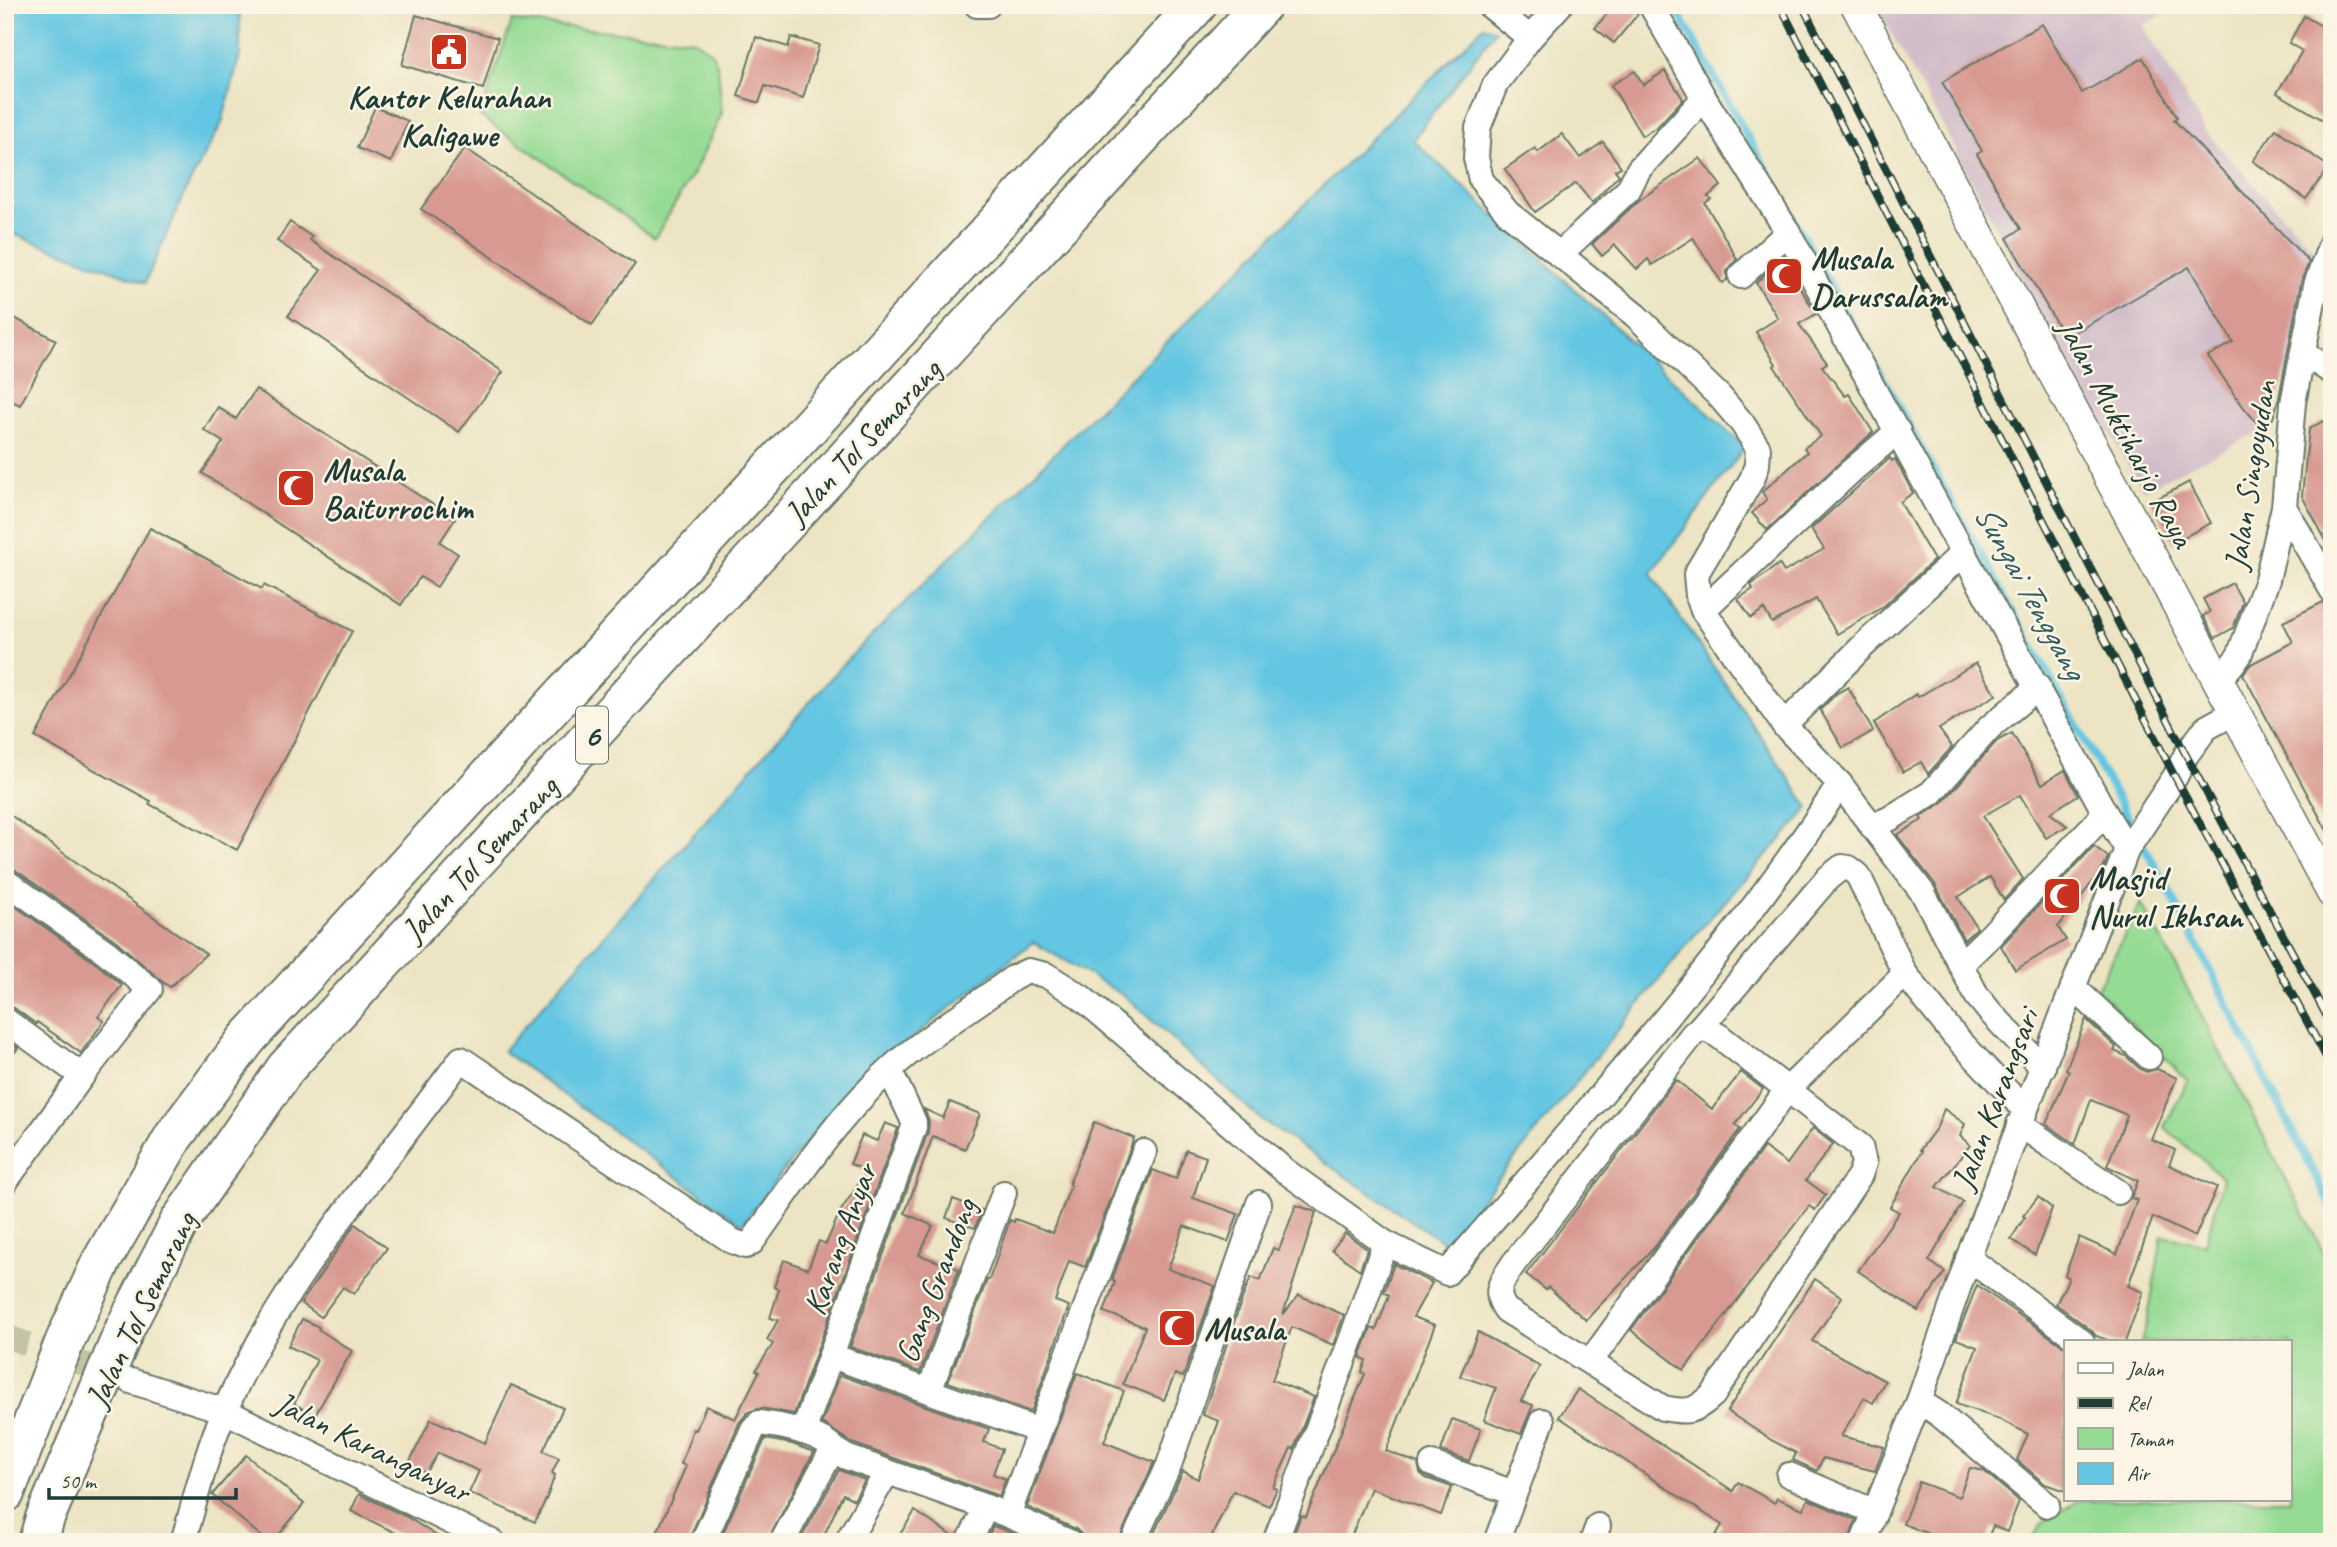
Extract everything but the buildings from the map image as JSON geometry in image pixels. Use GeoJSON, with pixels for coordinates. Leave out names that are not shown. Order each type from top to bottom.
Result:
{"type":"FeatureCollection","features":[{"type":"Feature","properties":{"kind":"highway","name":"Jalan Tol Semarang"},"geometry":{"type":"LineString","coordinates":[[5,1493],[65,1341],[101,1262],[174,1136],[247,1038],[1197,5]]}},
{"type":"Feature","properties":{"kind":"highway","name":"Jalan Tol Semarang"},"geometry":{"type":"LineString","coordinates":[[38,1542],[45,1518],[125,1328],[180,1221],[286,1068],[1262,5]]}},
{"type":"Feature","properties":{"kind":"street"},"geometry":{"type":"LineString","coordinates":[[976,5],[988,5]]}},
{"type":"Feature","properties":{"kind":"street"},"geometry":{"type":"LineString","coordinates":[[1560,5],[1506,19],[1495,85],[1478,128],[1476,158],[1481,180],[1507,213],[1635,315],[1720,397],[1742,423],[1758,448],[1757,465],[1752,479],[1696,575],[1698,596],[1703,610],[1784,725],[1840,784],[1923,893],[1977,996],[2043,1068]]}},
{"type":"Feature","properties":{"kind":"street"},"geometry":{"type":"LineString","coordinates":[[1651,5],[1704,98],[1788,232],[2105,813],[2128,846]]}},
{"type":"Feature","properties":{"kind":"street","name":"Jalan Muktiharjo Raya"},"geometry":{"type":"LineString","coordinates":[[1856,5],[2332,893]]}},
{"type":"Feature","properties":{"kind":"street"},"geometry":{"type":"LineString","coordinates":[[1559,255],[1628,190],[1639,169],[1704,98]]}},
{"type":"Feature","properties":{"kind":"street"},"geometry":{"type":"LineString","coordinates":[[1741,276],[1788,232]]}},
{"type":"Feature","properties":{"kind":"street","name":"Jalan Singoyudan"},"geometry":{"type":"LineString","coordinates":[[2219,680],[2239,656],[2267,580],[2284,506],[2290,425],[2316,285],[2332,241]]}},
{"type":"Feature","properties":{"kind":"street","name":"Jalan Singoyudan"},"geometry":{"type":"LineString","coordinates":[[2303,353],[2332,372]]}},
{"type":"Feature","properties":{"kind":"street"},"geometry":{"type":"LineString","coordinates":[[1703,610],[1850,472],[1898,431]]}},
{"type":"Feature","properties":{"kind":"street"},"geometry":{"type":"LineString","coordinates":[[2284,506],[2332,590]]}},
{"type":"Feature","properties":{"kind":"street"},"geometry":{"type":"LineString","coordinates":[[1784,725],[1883,626],[1964,552]]}},
{"type":"Feature","properties":{"kind":"street"},"geometry":{"type":"LineString","coordinates":[[1872,826],[1889,819],[1931,793],[1989,728],[2038,687]]}},
{"type":"Feature","properties":{"kind":"street","name":"Jalan Karangsari"},"geometry":{"type":"LineString","coordinates":[[1872,1532],[1968,1258],[2128,846],[2206,728],[2235,712]]}},
{"type":"Feature","properties":{"kind":"street"},"geometry":{"type":"LineString","coordinates":[[184,1542],[218,1408],[323,1243],[461,1059],[732,1241],[746,1246],[752,1242],[842,1121],[890,1071],[908,1054],[1013,978],[1028,971],[1046,975],[1081,998],[1284,1170],[1385,1243],[1447,1273],[1668,1016],[1809,832],[1840,784]]}},
{"type":"Feature","properties":{"kind":"street"},"geometry":{"type":"LineString","coordinates":[[1961,964],[2105,813]]}},
{"type":"Feature","properties":{"kind":"street"},"geometry":{"type":"LineString","coordinates":[[1699,1029],[1708,1030],[1719,1037],[1860,1146],[1864,1163],[1860,1175],[1713,1395],[1696,1410],[1682,1412],[1663,1408],[1506,1310],[1499,1299],[1499,1289],[1514,1264],[1684,1044],[1828,878],[1842,867],[1849,868],[1858,875],[1905,974],[2022,1117],[2118,1192]]}},
{"type":"Feature","properties":{"kind":"street"},"geometry":{"type":"LineString","coordinates":[[5,881],[106,952],[150,989],[82,1076],[5,1182]]}},
{"type":"Feature","properties":{"kind":"street"},"geometry":{"type":"LineString","coordinates":[[1590,1362],[1787,1090],[1905,974]]}},
{"type":"Feature","properties":{"kind":"street"},"geometry":{"type":"LineString","coordinates":[[2073,987],[2149,1057]]}},
{"type":"Feature","properties":{"kind":"street"},"geometry":{"type":"LineString","coordinates":[[5,1020],[82,1076]]}},
{"type":"Feature","properties":{"kind":"street","name":"Karang Anyar"},"geometry":{"type":"LineString","coordinates":[[803,1432],[914,1128],[890,1071]]}},
{"type":"Feature","properties":{"kind":"street"},"geometry":{"type":"LineString","coordinates":[[969,1542],[997,1511],[1039,1431],[1144,1152]]}},
{"type":"Feature","properties":{"kind":"street","name":"Gang Grandong"},"geometry":{"type":"LineString","coordinates":[[929,1391],[1004,1193]]}},
{"type":"Feature","properties":{"kind":"street"},"geometry":{"type":"LineString","coordinates":[[1133,1542],[1169,1465],[1259,1203]]}},
{"type":"Feature","properties":{"kind":"street"},"geometry":{"type":"LineString","coordinates":[[1275,1542],[1385,1243]]}},
{"type":"Feature","properties":{"kind":"street"},"geometry":{"type":"LineString","coordinates":[[1968,1258],[2079,1340]]}},
{"type":"Feature","properties":{"kind":"street"},"geometry":{"type":"LineString","coordinates":[[832,1356],[1039,1431]]}},
{"type":"Feature","properties":{"kind":"street","name":"Jalan Karanganyar"},"geometry":{"type":"LineString","coordinates":[[131,1381],[218,1408],[492,1542]]}},
{"type":"Feature","properties":{"kind":"street"},"geometry":{"type":"LineString","coordinates":[[1919,1401],[1940,1414],[2047,1505]]}},
{"type":"Feature","properties":{"kind":"street"},"geometry":{"type":"LineString","coordinates":[[1496,1542],[1542,1421]]}},
{"type":"Feature","properties":{"kind":"street"},"geometry":{"type":"LineString","coordinates":[[704,1542],[753,1429],[759,1423],[803,1432],[827,1443],[846,1457],[997,1511],[1069,1542]]}},
{"type":"Feature","properties":{"kind":"street"},"geometry":{"type":"LineString","coordinates":[[782,1542],[833,1449]]}},
{"type":"Feature","properties":{"kind":"street"},"geometry":{"type":"LineString","coordinates":[[1432,1464],[1514,1493]]}},
{"type":"Feature","properties":{"kind":"street"},"geometry":{"type":"LineString","coordinates":[[847,1542],[887,1472]]}},
{"type":"Feature","properties":{"kind":"street"},"geometry":{"type":"LineString","coordinates":[[1789,1475],[1872,1532]]}},
{"type":"Feature","properties":{"kind":"shaded area"},"geometry":{"type":"Polygon","coordinates":[[[1876,5],[2179,5],[2143,26],[2206,132],[2316,252],[2273,418],[2263,430],[2143,490],[2057,345],[1952,143],[1876,5]]]}},
{"type":"Feature","properties":{"kind":"green space"},"geometry":{"type":"Polygon","coordinates":[[[512,21],[695,40],[712,53],[718,68],[722,113],[696,168],[655,238],[480,116],[512,21]]]}},
{"type":"Feature","properties":{"kind":"green space"},"geometry":{"type":"Polygon","coordinates":[[[2141,903],[2332,1269],[2332,1542],[2031,1542],[2042,1523],[2077,1502],[2292,1502],[2292,1340],[2142,1340],[2162,1236],[2205,1244],[2223,1178],[2164,1127],[2188,1081],[2097,989],[2141,903]]]}},
{"type":"Feature","properties":{"kind":"water"},"geometry":{"type":"Polygon","coordinates":[[[5,5],[240,5],[240,55],[222,123],[189,184],[145,283],[5,231],[5,5]]]}},
{"type":"Feature","properties":{"kind":"water"},"geometry":{"type":"Polygon","coordinates":[[[1484,26],[1496,30],[1413,140],[1745,447],[1651,574],[1809,808],[1694,936],[1446,1244],[1259,1118],[1126,997],[1033,942],[847,1090],[742,1224],[503,1051],[845,662],[1484,26]]]}},
{"type":"Feature","properties":{"kind":"waterway","name":"Sungai Tenggang"},"geometry":{"type":"LineString","coordinates":[[1674,5],[2174,900],[2332,1208]]}},
{"type":"Feature","properties":{"kind":"tunnel"},"geometry":{"type":"LineString","coordinates":[[5,1336],[117,1376]]}},
{"type":"Feature","properties":{"kind":"railway"},"geometry":{"type":"LineString","coordinates":[[1780,5],[2175,777],[2332,1068]]}},
{"type":"Feature","properties":{"kind":"railway"},"geometry":{"type":"LineString","coordinates":[[1802,5],[2186,755],[2332,1026]]}},
{"type":"Feature","properties":{"kind":"place","name":"Kantor Kelurahan Kaligawe"},"geometry":{"type":"Point","coordinates":[449,52]}},
{"type":"Feature","properties":{"kind":"place","name":"Musala Darussalam"},"geometry":{"type":"Point","coordinates":[1784,276]}},
{"type":"Feature","properties":{"kind":"place","name":"Musala Baiturrochim"},"geometry":{"type":"Point","coordinates":[296,488]}},
{"type":"Feature","properties":{"kind":"place","name":"Masjid Nurul Ikhsan"},"geometry":{"type":"Point","coordinates":[2062,896]}},
{"type":"Feature","properties":{"kind":"place","name":"Musala"},"geometry":{"type":"Point","coordinates":[1177,1328]}}]}
